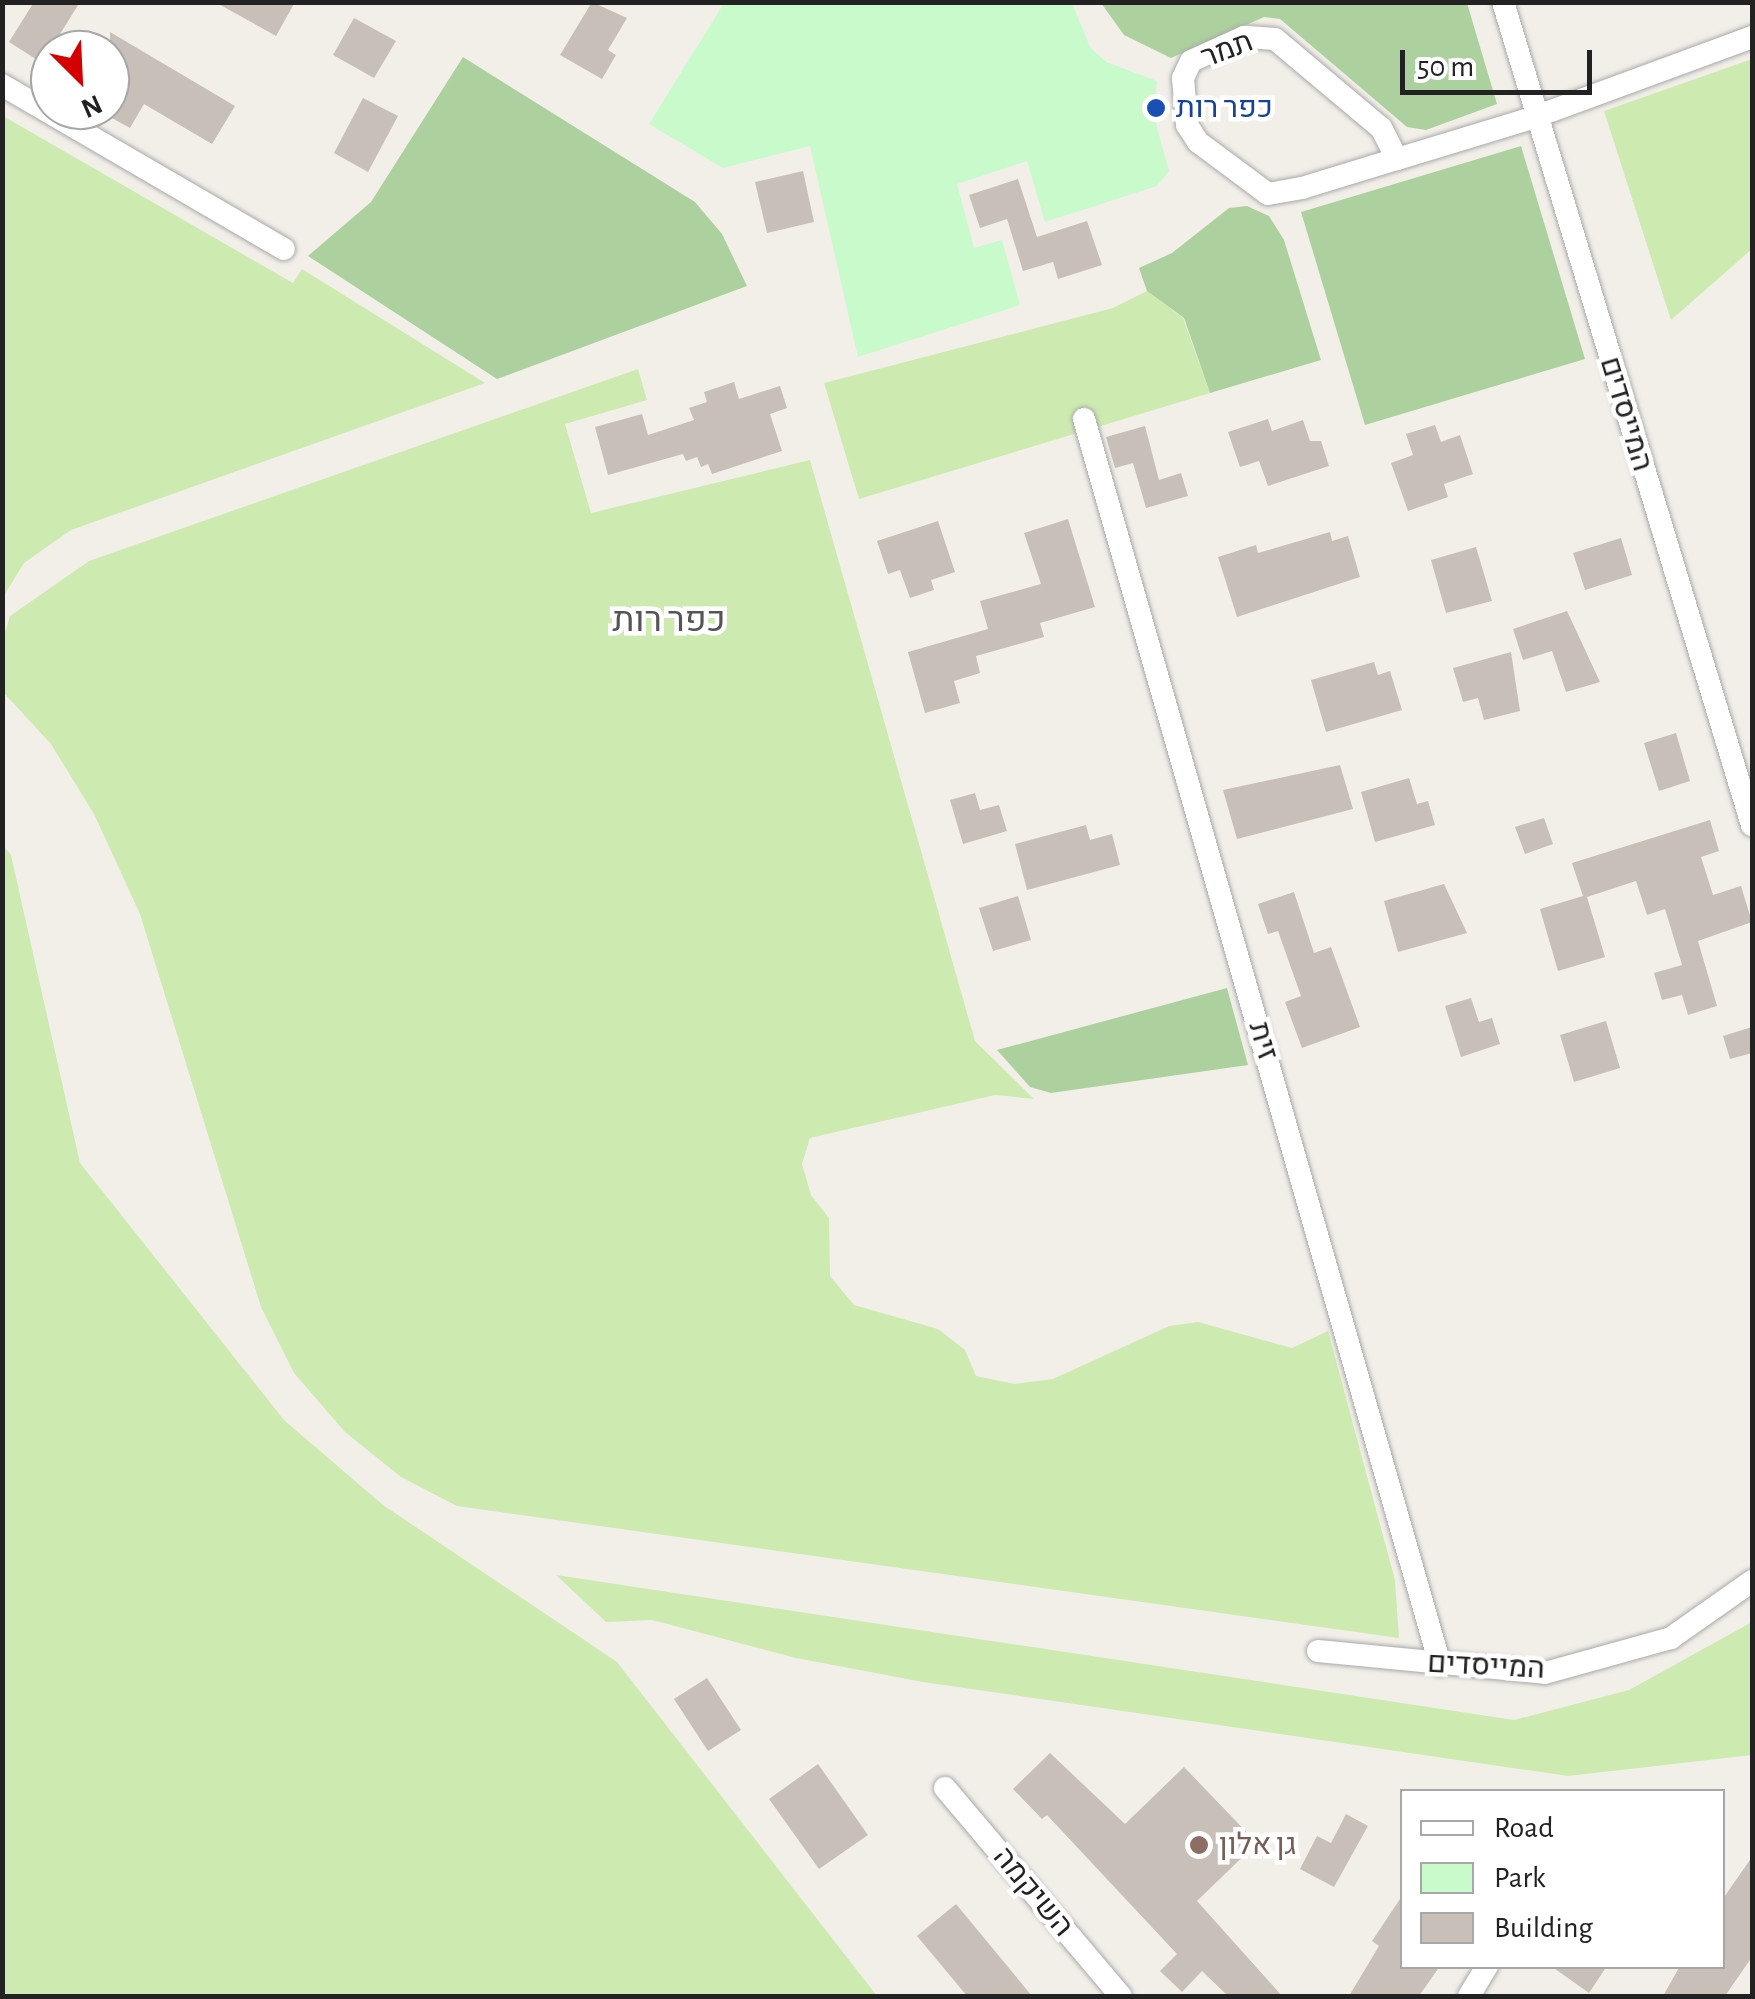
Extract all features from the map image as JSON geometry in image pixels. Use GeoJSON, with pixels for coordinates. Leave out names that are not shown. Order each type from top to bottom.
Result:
{"type":"FeatureCollection","features":[{"type":"Feature","properties":{"kind":"street","name":"המייסדים"},"geometry":{"type":"LineString","coordinates":[[1503,2],[1752,825]]}},
{"type":"Feature","properties":{"kind":"street","name":"תמר"},"geometry":{"type":"LineString","coordinates":[[1397,159],[1381,128],[1275,38],[1244,37],[1192,61],[1183,78],[1186,125],[1198,142],[1268,194],[1397,159],[1535,117],[1752,38]]}},
{"type":"Feature","properties":{"kind":"street"},"geometry":{"type":"LineString","coordinates":[[2,85],[284,249]]}},
{"type":"Feature","properties":{"kind":"street","name":"זית"},"geometry":{"type":"LineString","coordinates":[[1084,418],[1440,1665]]}},
{"type":"Feature","properties":{"kind":"street","name":"המייסדים"},"geometry":{"type":"LineString","coordinates":[[1318,1651],[1545,1673],[1628,1654],[1671,1638],[1752,1581]]}},
{"type":"Feature","properties":{"kind":"street","name":"השיקמה"},"geometry":{"type":"LineString","coordinates":[[945,1788],[1121,1996]]}},
{"type":"Feature","properties":{"kind":"street"},"geometry":{"type":"LineString","coordinates":[[1469,1996],[1485,1969]]}},
{"type":"Feature","properties":{"kind":"green space"},"geometry":{"type":"Polygon","coordinates":[[[724,3],[1072,3],[1090,47],[1106,62],[1157,81],[1153,113],[1169,171],[1157,186],[1045,222],[1027,161],[957,184],[974,248],[1002,240],[1020,305],[858,357],[810,146],[723,168],[649,124],[724,3]]]}},
{"type":"Feature","properties":{"kind":"green space"},"geometry":{"type":"Polygon","coordinates":[[[1101,3],[1467,3],[1497,104],[1426,130],[1407,127],[1280,19],[1264,17],[1171,58],[1124,35],[1101,3]]]}},
{"type":"Feature","properties":{"kind":"green space"},"geometry":{"type":"Polygon","coordinates":[[[463,57],[695,202],[722,234],[747,286],[497,379],[308,256],[371,202],[463,57]]]}},
{"type":"Feature","properties":{"kind":"green space"},"geometry":{"type":"Polygon","coordinates":[[[1752,59],[1752,249],[1671,320],[1604,111],[1752,59]]]}},
{"type":"Feature","properties":{"kind":"green space"},"geometry":{"type":"Polygon","coordinates":[[[3,116],[293,283],[302,269],[485,383],[71,530],[24,563],[3,597],[3,116]]]}},
{"type":"Feature","properties":{"kind":"green space"},"geometry":{"type":"Polygon","coordinates":[[[1521,146],[1585,359],[1365,425],[1301,212],[1521,146]]]}},
{"type":"Feature","properties":{"kind":"green space"},"geometry":{"type":"Polygon","coordinates":[[[1247,206],[1269,216],[1284,240],[1321,360],[1210,393],[1184,318],[1147,291],[1139,268],[1172,253],[1229,208],[1247,206]]]}},
{"type":"Feature","properties":{"kind":"green space"},"geometry":{"type":"Polygon","coordinates":[[[1147,291],[1183,318],[1210,393],[859,499],[824,383],[1113,308],[1147,291]]]}},
{"type":"Feature","properties":{"kind":"green space"},"geometry":{"type":"Polygon","coordinates":[[[638,369],[647,400],[565,424],[591,513],[810,460],[975,1041],[1034,1099],[995,1095],[810,1138],[802,1164],[811,1195],[829,1218],[830,1276],[854,1305],[938,1329],[965,1350],[976,1376],[1015,1384],[1053,1379],[1169,1326],[1198,1322],[1292,1348],[1328,1331],[1395,1580],[1399,1638],[457,1506],[401,1477],[345,1432],[294,1373],[261,1307],[140,914],[94,814],[51,744],[3,692],[3,639],[10,616],[89,561],[638,369]]]}},
{"type":"Feature","properties":{"kind":"green space"},"geometry":{"type":"Polygon","coordinates":[[[3,845],[11,855],[80,1163],[284,1420],[383,1505],[617,1662],[877,1996],[3,1996],[3,845]]]}},
{"type":"Feature","properties":{"kind":"green space"},"geometry":{"type":"Polygon","coordinates":[[[1227,988],[1248,1065],[1051,1093],[1030,1087],[997,1050],[1227,988]]]}},
{"type":"Feature","properties":{"kind":"green space"},"geometry":{"type":"Polygon","coordinates":[[[556,1575],[1514,1720],[1629,1690],[1752,1622],[1752,1755],[1568,1776],[923,1682],[796,1658],[652,1620],[606,1622],[556,1575]]]}},
{"type":"Feature","properties":{"kind":"building"},"geometry":{"type":"Polygon","coordinates":[[[34,2],[80,2],[63,30],[30,30],[30,55],[9,42],[34,2]]]}},
{"type":"Feature","properties":{"kind":"building"},"geometry":{"type":"Polygon","coordinates":[[[215,2],[295,2],[276,36],[215,2]]]}},
{"type":"Feature","properties":{"kind":"building"},"geometry":{"type":"Polygon","coordinates":[[[592,2],[627,18],[608,50],[616,55],[602,79],[560,55],[592,2]]]}},
{"type":"Feature","properties":{"kind":"building"},"geometry":{"type":"Polygon","coordinates":[[[354,18],[396,41],[374,78],[333,55],[354,18]]]}},
{"type":"Feature","properties":{"kind":"building"},"geometry":{"type":"Polygon","coordinates":[[[130,44],[235,106],[212,144],[144,104],[130,128],[130,44]]]}},
{"type":"Feature","properties":{"kind":"building"},"geometry":{"type":"Polygon","coordinates":[[[363,98],[398,116],[368,172],[334,153],[363,98]]]}},
{"type":"Feature","properties":{"kind":"building"},"geometry":{"type":"Polygon","coordinates":[[[803,171],[814,222],[767,233],[755,182],[803,171]]]}},
{"type":"Feature","properties":{"kind":"building"},"geometry":{"type":"Polygon","coordinates":[[[1018,179],[1037,237],[1087,221],[1102,265],[1058,279],[1053,262],[1023,271],[1007,219],[980,228],[969,195],[1018,179]]]}},
{"type":"Feature","properties":{"kind":"building"},"geometry":{"type":"Polygon","coordinates":[[[734,382],[739,399],[780,386],[787,408],[770,414],[782,451],[712,474],[708,464],[701,467],[697,457],[686,461],[683,454],[608,475],[595,427],[642,414],[648,435],[694,420],[689,408],[707,402],[704,392],[734,382]]]}},
{"type":"Feature","properties":{"kind":"building"},"geometry":{"type":"Polygon","coordinates":[[[1268,419],[1272,431],[1303,420],[1310,441],[1321,441],[1329,466],[1268,486],[1259,461],[1240,467],[1228,432],[1268,419]]]}},
{"type":"Feature","properties":{"kind":"building"},"geometry":{"type":"Polygon","coordinates":[[[1435,425],[1441,442],[1460,435],[1473,474],[1444,484],[1448,497],[1408,511],[1391,463],[1413,455],[1406,434],[1435,425]]]}},
{"type":"Feature","properties":{"kind":"building"},"geometry":{"type":"Polygon","coordinates":[[[1145,426],[1159,480],[1181,473],[1188,496],[1146,508],[1133,463],[1115,468],[1106,437],[1145,426]]]}},
{"type":"Feature","properties":{"kind":"building"},"geometry":{"type":"Polygon","coordinates":[[[1068,519],[1095,607],[1040,623],[1044,637],[976,656],[980,673],[954,681],[960,703],[925,713],[908,652],[988,629],[980,601],[1041,584],[1024,533],[1068,519]]]}},
{"type":"Feature","properties":{"kind":"building"},"geometry":{"type":"Polygon","coordinates":[[[938,521],[955,572],[931,580],[934,590],[910,598],[900,570],[888,574],[877,541],[938,521]]]}},
{"type":"Feature","properties":{"kind":"building"},"geometry":{"type":"Polygon","coordinates":[[[1330,532],[1332,541],[1348,536],[1360,577],[1237,617],[1218,557],[1256,545],[1258,553],[1330,532]]]}},
{"type":"Feature","properties":{"kind":"building"},"geometry":{"type":"Polygon","coordinates":[[[1621,538],[1632,575],[1585,590],[1573,553],[1621,538]]]}},
{"type":"Feature","properties":{"kind":"building"},"geometry":{"type":"Polygon","coordinates":[[[1476,547],[1492,601],[1446,613],[1431,560],[1476,547]]]}},
{"type":"Feature","properties":{"kind":"building"},"geometry":{"type":"Polygon","coordinates":[[[1567,611],[1600,682],[1566,692],[1552,651],[1523,660],[1513,629],[1567,611]]]}},
{"type":"Feature","properties":{"kind":"building"},"geometry":{"type":"Polygon","coordinates":[[[1511,652],[1520,711],[1484,720],[1478,698],[1463,702],[1453,668],[1511,652]]]}},
{"type":"Feature","properties":{"kind":"building"},"geometry":{"type":"Polygon","coordinates":[[[1374,662],[1378,675],[1390,671],[1402,710],[1326,732],[1311,680],[1374,662]]]}},
{"type":"Feature","properties":{"kind":"building"},"geometry":{"type":"Polygon","coordinates":[[[1676,733],[1690,781],[1659,791],[1644,743],[1676,733]]]}},
{"type":"Feature","properties":{"kind":"building"},"geometry":{"type":"Polygon","coordinates":[[[1340,765],[1353,809],[1237,839],[1223,790],[1340,765]]]}},
{"type":"Feature","properties":{"kind":"building"},"geometry":{"type":"Polygon","coordinates":[[[1409,778],[1417,804],[1428,801],[1435,825],[1375,842],[1361,792],[1409,778]]]}},
{"type":"Feature","properties":{"kind":"building"},"geometry":{"type":"Polygon","coordinates":[[[975,793],[980,810],[999,805],[1007,831],[963,844],[950,800],[975,793]]]}},
{"type":"Feature","properties":{"kind":"building"},"geometry":{"type":"Polygon","coordinates":[[[1544,818],[1553,844],[1525,854],[1515,827],[1544,818]]]}},
{"type":"Feature","properties":{"kind":"building"},"geometry":{"type":"Polygon","coordinates":[[[1710,820],[1719,851],[1701,857],[1713,895],[1741,886],[1752,922],[1698,941],[1717,1006],[1688,1015],[1682,995],[1662,1000],[1654,973],[1682,965],[1665,909],[1647,915],[1636,881],[1587,897],[1605,957],[1558,971],[1540,909],[1583,896],[1572,863],[1710,820]]]}},
{"type":"Feature","properties":{"kind":"building"},"geometry":{"type":"Polygon","coordinates":[[[1086,825],[1090,840],[1112,834],[1120,865],[1027,890],[1015,844],[1086,825]]]}},
{"type":"Feature","properties":{"kind":"building"},"geometry":{"type":"Polygon","coordinates":[[[1444,884],[1467,933],[1398,952],[1384,901],[1444,884]]]}},
{"type":"Feature","properties":{"kind":"building"},"geometry":{"type":"Polygon","coordinates":[[[1294,892],[1314,953],[1331,947],[1360,1027],[1302,1048],[1285,1002],[1301,996],[1278,931],[1268,934],[1258,904],[1294,892]]]}},
{"type":"Feature","properties":{"kind":"building"},"geometry":{"type":"Polygon","coordinates":[[[1018,896],[1031,940],[993,951],[979,908],[1018,896]]]}},
{"type":"Feature","properties":{"kind":"building"},"geometry":{"type":"Polygon","coordinates":[[[1471,998],[1479,1022],[1492,1018],[1500,1044],[1461,1057],[1445,1006],[1471,998]]]}},
{"type":"Feature","properties":{"kind":"building"},"geometry":{"type":"Polygon","coordinates":[[[1606,1021],[1620,1068],[1574,1082],[1560,1035],[1606,1021]]]}},
{"type":"Feature","properties":{"kind":"building"},"geometry":{"type":"Polygon","coordinates":[[[1752,1027],[1752,1053],[1730,1059],[1723,1036],[1752,1027]]]}},
{"type":"Feature","properties":{"kind":"building"},"geometry":{"type":"Polygon","coordinates":[[[707,1678],[741,1730],[708,1751],[674,1699],[707,1678]]]}},
{"type":"Feature","properties":{"kind":"building"},"geometry":{"type":"Polygon","coordinates":[[[1050,1753],[1125,1824],[1184,1767],[1257,1843],[1197,1901],[1282,1996],[1228,1996],[1202,1971],[1182,1992],[1160,1971],[1177,1954],[1047,1815],[1042,1819],[1013,1789],[1050,1753]]]}},
{"type":"Feature","properties":{"kind":"building"},"geometry":{"type":"Polygon","coordinates":[[[818,1764],[868,1835],[819,1869],[769,1799],[818,1764]]]}},
{"type":"Feature","properties":{"kind":"building"},"geometry":{"type":"Polygon","coordinates":[[[1346,1814],[1368,1826],[1334,1887],[1300,1869],[1317,1836],[1331,1843],[1346,1814]]]}},
{"type":"Feature","properties":{"kind":"building"},"geometry":{"type":"Polygon","coordinates":[[[1752,1857],[1752,1957],[1725,1996],[1663,1996],[1678,1969],[1725,1969],[1725,1896],[1752,1857]]]}},
{"type":"Feature","properties":{"kind":"building"},"geometry":{"type":"Polygon","coordinates":[[[1400,1899],[1400,1969],[1438,1969],[1419,1996],[1349,1996],[1379,1946],[1372,1941],[1400,1899]]]}},
{"type":"Feature","properties":{"kind":"building"},"geometry":{"type":"Polygon","coordinates":[[[956,1904],[1032,1996],[967,1996],[917,1936],[956,1904]]]}},
{"type":"Feature","properties":{"kind":"building"},"geometry":{"type":"Polygon","coordinates":[[[1555,1969],[1605,1969],[1589,1993],[1555,1969]]]}},
{"type":"Feature","properties":{"kind":"place","name":"כפר רות"},"geometry":{"type":"Point","coordinates":[1156,108]}},
{"type":"Feature","properties":{"kind":"place","name":"גן אלון"},"geometry":{"type":"Point","coordinates":[1199,1845]}},
{"type":"Feature","properties":{"kind":"district","name":"כפר רות"},"geometry":{"type":"Point","coordinates":[669,621]}}]}
